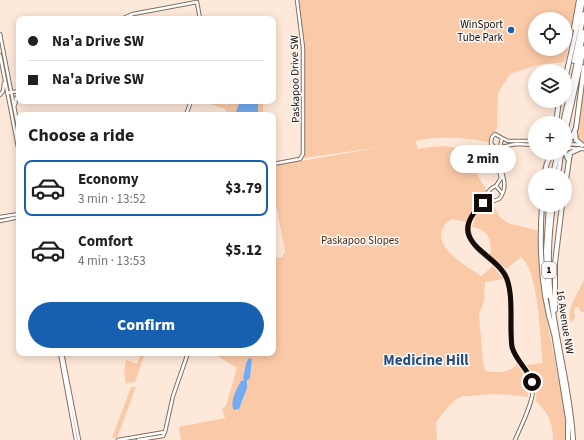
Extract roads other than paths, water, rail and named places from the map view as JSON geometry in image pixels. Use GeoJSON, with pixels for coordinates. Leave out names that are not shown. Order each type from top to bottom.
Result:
{"type":"FeatureCollection","features":[{"type":"Feature","properties":{"kind":"highway"},"geometry":{"type":"LineString","coordinates":[[568,64],[579,0]]}},
{"type":"Feature","properties":{"kind":"highway"},"geometry":{"type":"LineString","coordinates":[[568,64],[583,0]]}},
{"type":"Feature","properties":{"kind":"highway"},"geometry":{"type":"LineString","coordinates":[[572,77],[584,14]]}},
{"type":"Feature","properties":{"kind":"highway"},"geometry":{"type":"LineString","coordinates":[[572,80],[584,32]]}},
{"type":"Feature","properties":{"kind":"highway"},"geometry":{"type":"LineString","coordinates":[[569,116],[584,48]]}},
{"type":"Feature","properties":{"kind":"highway"},"geometry":{"type":"LineString","coordinates":[[568,166],[570,153],[582,147],[576,140],[575,131],[584,67]]}},
{"type":"Feature","properties":{"kind":"highway"},"geometry":{"type":"LineString","coordinates":[[572,136],[575,131]]}},
{"type":"Feature","properties":{"kind":"highway"},"geometry":{"type":"LineString","coordinates":[[564,160],[568,166]]}},
{"type":"Feature","properties":{"kind":"highway"},"geometry":{"type":"LineString","coordinates":[[542,212],[543,281],[547,312],[555,334]]}},
{"type":"Feature","properties":{"kind":"highway","name":"16 Avenue NW"},"geometry":{"type":"LineString","coordinates":[[549,212],[546,265],[549,305],[571,412],[570,440]]}},
{"type":"Feature","properties":{"kind":"highway","name":"16 Avenue NW"},"geometry":{"type":"LineString","coordinates":[[553,212],[549,267],[551,301],[570,440]]}},
{"type":"Feature","properties":{"kind":"highway"},"geometry":{"type":"LineString","coordinates":[[555,334],[554,263],[561,212]]}},
{"type":"Feature","properties":{"kind":"street","name":"Paskapoo Drive SW"},"geometry":{"type":"LineString","coordinates":[[276,164],[302,158],[303,48],[297,0]]}},
{"type":"Feature","properties":{"kind":"street"},"geometry":{"type":"LineString","coordinates":[[128,16],[197,2],[199,16]]}},
{"type":"Feature","properties":{"kind":"street"},"geometry":{"type":"LineString","coordinates":[[0,34],[16,119]]}},
{"type":"Feature","properties":{"kind":"street"},"geometry":{"type":"LineString","coordinates":[[0,55],[16,136]]}},
{"type":"Feature","properties":{"kind":"street"},"geometry":{"type":"LineString","coordinates":[[0,95],[4,88],[4,76]]}},
{"type":"Feature","properties":{"kind":"street"},"geometry":{"type":"LineString","coordinates":[[8,95],[16,92]]}},
{"type":"Feature","properties":{"kind":"street"},"geometry":{"type":"LineString","coordinates":[[14,110],[16,98]]}},
{"type":"Feature","properties":{"kind":"street"},"geometry":{"type":"LineString","coordinates":[[515,440],[532,397],[533,384],[529,374],[517,360],[512,347],[507,280],[502,270],[476,247],[469,234],[471,217],[483,203],[488,192],[501,181],[501,174],[491,143],[491,138],[495,134],[508,141],[528,141]]}},
{"type":"Feature","properties":{"kind":"street"},"geometry":{"type":"LineString","coordinates":[[483,203],[499,199],[502,193],[504,179],[497,155],[502,138]]}},
{"type":"Feature","properties":{"kind":"street"},"geometry":{"type":"LineString","coordinates":[[491,143],[494,147],[516,144],[528,145]]}},
{"type":"Feature","properties":{"kind":"street"},"geometry":{"type":"LineString","coordinates":[[572,146],[582,147]]}},
{"type":"Feature","properties":{"kind":"street"},"geometry":{"type":"LineString","coordinates":[[572,146],[582,147]]}},
{"type":"Feature","properties":{"kind":"street"},"geometry":{"type":"LineString","coordinates":[[496,186],[502,193]]}},
{"type":"Feature","properties":{"kind":"street"},"geometry":{"type":"LineString","coordinates":[[488,192],[493,200]]}},
{"type":"Feature","properties":{"kind":"street"},"geometry":{"type":"LineString","coordinates":[[0,217],[16,214]]}},
{"type":"Feature","properties":{"kind":"street"},"geometry":{"type":"LineString","coordinates":[[0,221],[16,218]]}},
{"type":"Feature","properties":{"kind":"street"},"geometry":{"type":"LineString","coordinates":[[62,356],[76,440]]}},
{"type":"Feature","properties":{"kind":"street"},"geometry":{"type":"LineString","coordinates":[[62,356],[79,440]]}},
{"type":"Feature","properties":{"kind":"street"},"geometry":{"type":"LineString","coordinates":[[138,440],[163,436],[166,432],[173,396],[187,356]]}},
{"type":"Feature","properties":{"kind":"street"},"geometry":{"type":"LineString","coordinates":[[118,440],[166,432]]}},
{"type":"Feature","properties":{"kind":"water"},"geometry":{"type":"Polygon","coordinates":[[[239,104],[258,104],[258,112],[236,112],[239,104]]]}},
{"type":"Feature","properties":{"kind":"water"},"geometry":{"type":"Polygon","coordinates":[[[249,358],[252,359],[250,378],[247,381],[247,388],[239,409],[234,410],[232,404],[234,396],[241,381],[244,380],[243,378],[246,363],[249,358]]]}},
{"type":"Feature","properties":{"kind":"place","name":"WinSport Tube Park"},"geometry":{"type":"Point","coordinates":[511,30]}},
{"type":"Feature","properties":{"kind":"district","name":"Medicine Hill"},"geometry":{"type":"Point","coordinates":[426,360]}},
{"type":"Feature","properties":{"kind":"park label","name":"Paskapoo Slopes"},"geometry":{"type":"Point","coordinates":[360,240]}}]}
